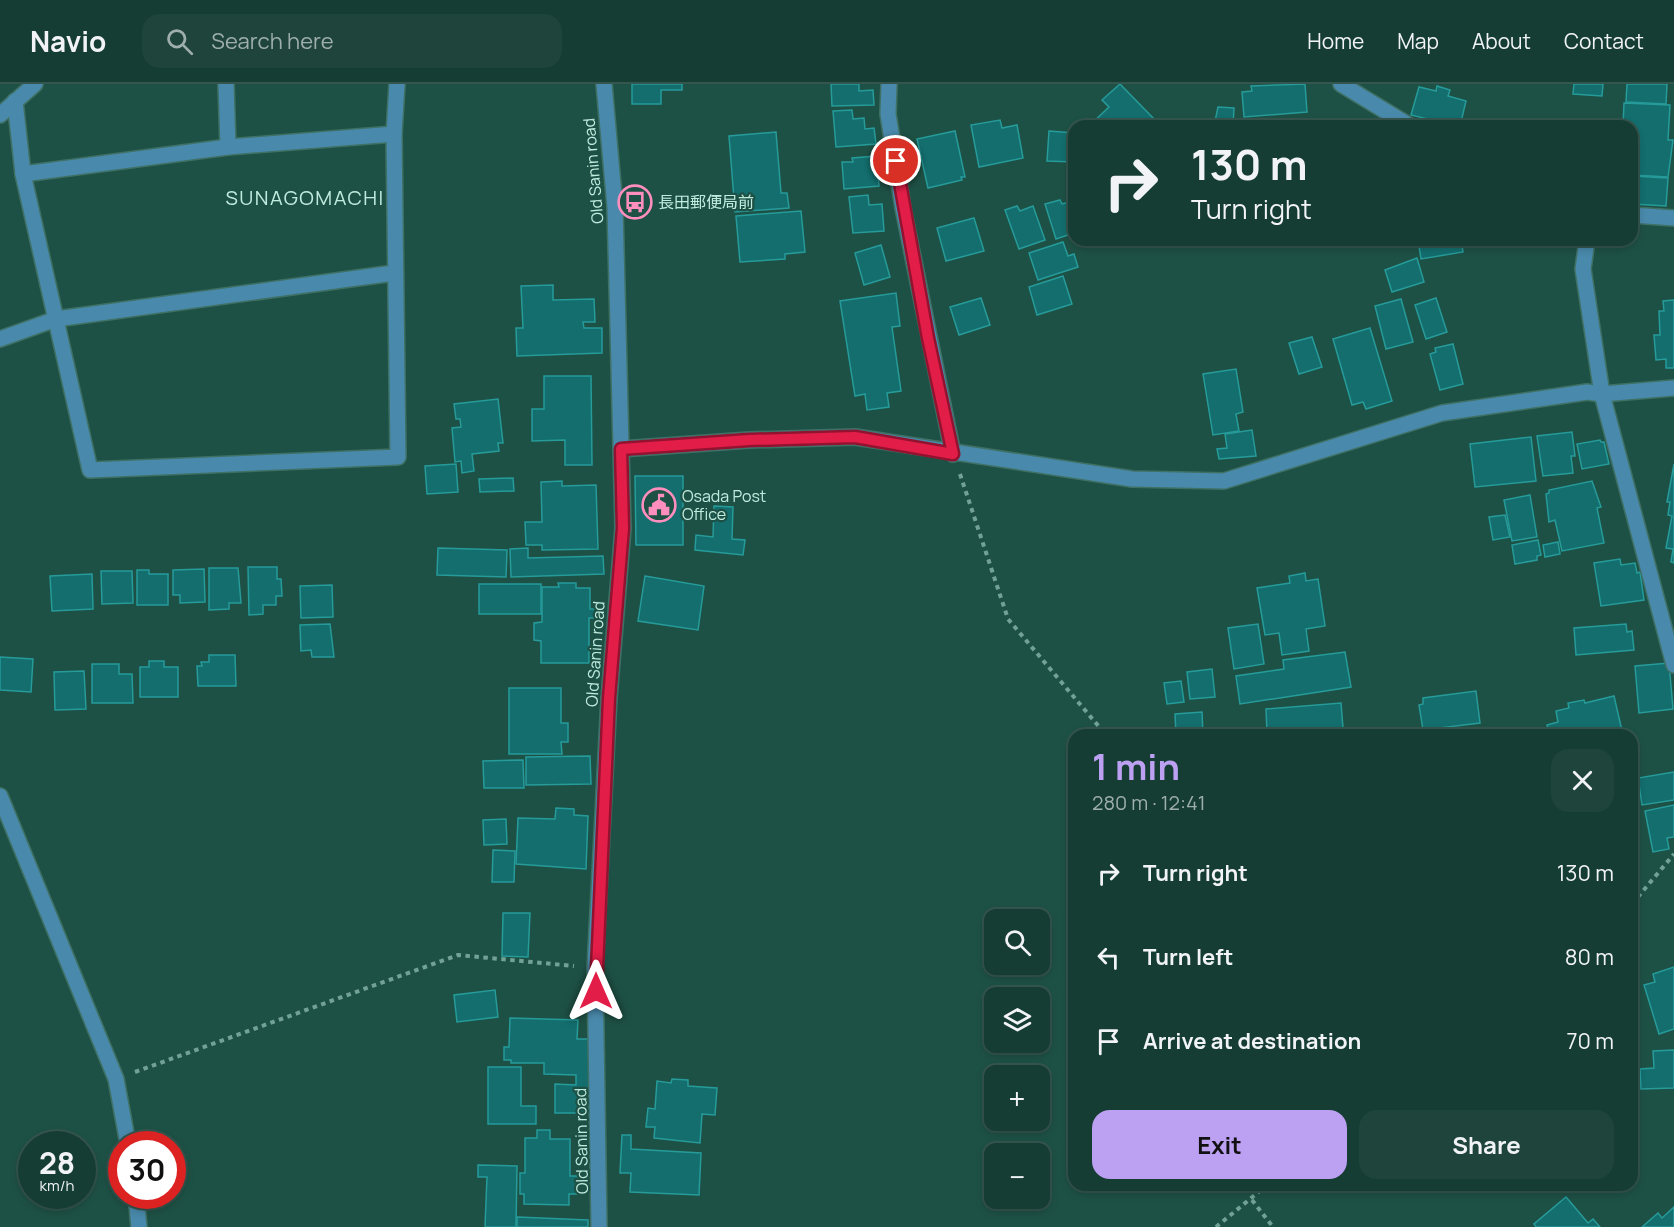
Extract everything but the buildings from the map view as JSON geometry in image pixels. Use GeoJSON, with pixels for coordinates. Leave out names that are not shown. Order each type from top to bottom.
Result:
{"type":"FeatureCollection","features":[{"type":"Feature","properties":{"kind":"street"},"geometry":{"type":"LineString","coordinates":[[0,115],[34,84]]}},
{"type":"Feature","properties":{"kind":"street"},"geometry":{"type":"LineString","coordinates":[[226,84],[228,147]]}},
{"type":"Feature","properties":{"kind":"street"},"geometry":{"type":"LineString","coordinates":[[15,101],[23,174],[90,470],[398,457],[394,273],[394,134],[397,84]]}},
{"type":"Feature","properties":{"kind":"street","name":"Old Sanin road"},"geometry":{"type":"LineString","coordinates":[[599,1227],[595,969],[609,698],[623,528],[615,207],[604,84]]}},
{"type":"Feature","properties":{"kind":"street"},"geometry":{"type":"LineString","coordinates":[[890,84],[888,114],[903,208],[953,454]]}},
{"type":"Feature","properties":{"kind":"street"},"geometry":{"type":"LineString","coordinates":[[1341,84],[1400,120]]}},
{"type":"Feature","properties":{"kind":"street"},"geometry":{"type":"LineString","coordinates":[[23,174],[228,147],[394,134]]}},
{"type":"Feature","properties":{"kind":"street"},"geometry":{"type":"LineString","coordinates":[[1638,215],[1674,218]]}},
{"type":"Feature","properties":{"kind":"street"},"geometry":{"type":"LineString","coordinates":[[1586,246],[1583,269],[1602,394],[1674,665]]}},
{"type":"Feature","properties":{"kind":"street"},"geometry":{"type":"LineString","coordinates":[[0,339],[56,319],[394,273]]}},
{"type":"Feature","properties":{"kind":"street"},"geometry":{"type":"LineString","coordinates":[[621,449],[749,440],[855,437],[953,454],[1132,479],[1224,481],[1442,413],[1587,392],[1602,394],[1674,388]]}},
{"type":"Feature","properties":{"kind":"street"},"geometry":{"type":"LineString","coordinates":[[0,795],[116,1079],[126,1131]]}},
{"type":"Feature","properties":{"kind":"street"},"geometry":{"type":"LineString","coordinates":[[137,1209],[139,1227]]}},
{"type":"Feature","properties":{"kind":"path"},"geometry":{"type":"LineString","coordinates":[[953,454],[1008,619],[1101,729]]}},
{"type":"Feature","properties":{"kind":"path"},"geometry":{"type":"LineString","coordinates":[[1638,897],[1674,854]]}},
{"type":"Feature","properties":{"kind":"path"},"geometry":{"type":"LineString","coordinates":[[116,1079],[458,955],[595,969]]}},
{"type":"Feature","properties":{"kind":"path"},"geometry":{"type":"LineString","coordinates":[[1216,1227],[1261,1191]]}},
{"type":"Feature","properties":{"kind":"path"},"geometry":{"type":"LineString","coordinates":[[1252,1200],[1274,1227]]}},
{"type":"Feature","properties":{"kind":"place","name":"長田郵便局前"},"geometry":{"type":"Point","coordinates":[635,202]}},
{"type":"Feature","properties":{"kind":"place","name":"Osada Post Office"},"geometry":{"type":"Point","coordinates":[659,505]}},
{"type":"Feature","properties":{"kind":"district","name":"SUNAGOMACHI"},"geometry":{"type":"Point","coordinates":[305,197]}},
{"type":"Feature","properties":{"kind":"route"},"geometry":{"type":"LineString","coordinates":[[596,991],[595,969],[609,698],[623,528],[621,449],[749,440],[855,437],[953,454],[928,338],[896,161]]}}]}
